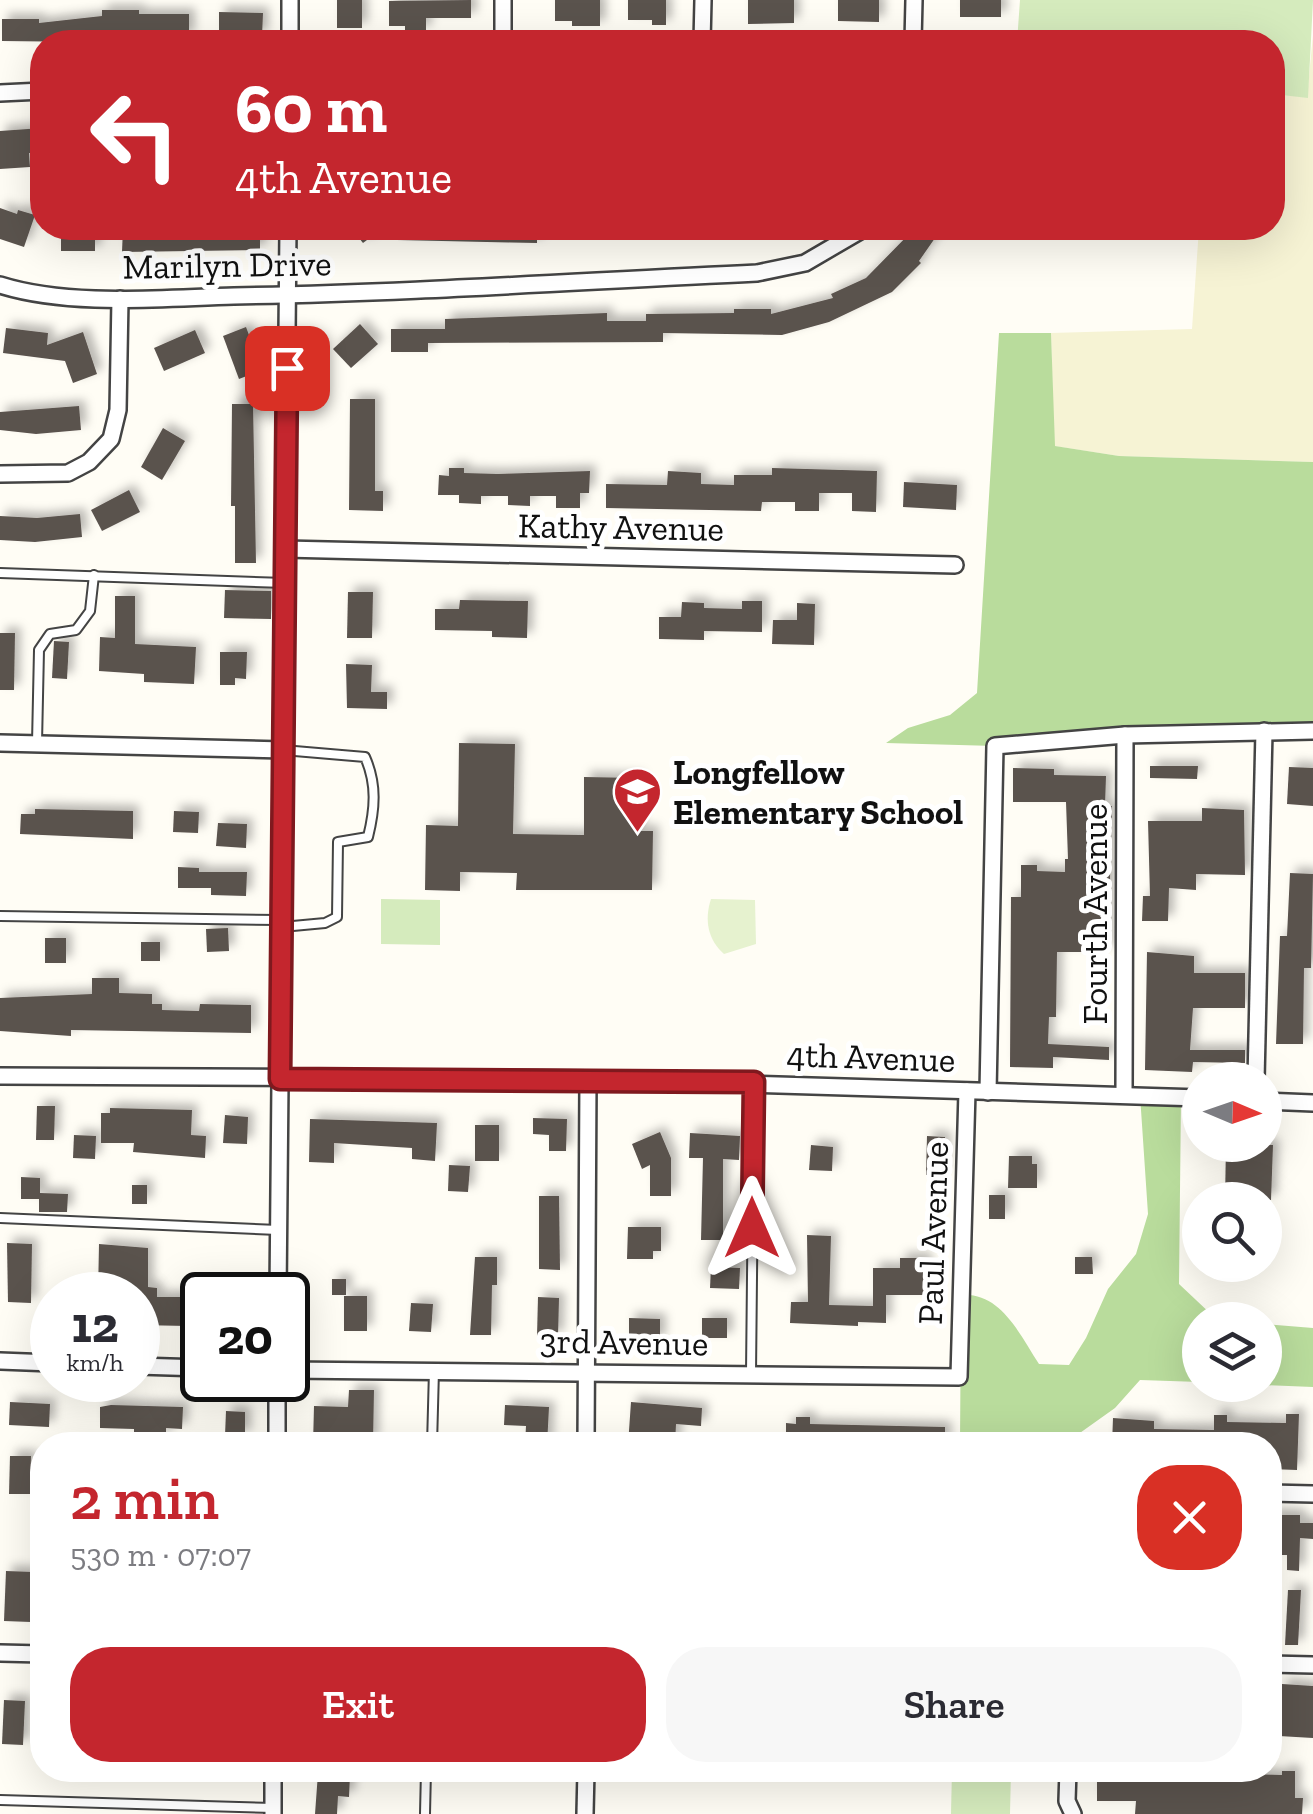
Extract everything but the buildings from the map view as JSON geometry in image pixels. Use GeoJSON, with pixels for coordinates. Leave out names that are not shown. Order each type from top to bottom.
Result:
{"type":"FeatureCollection","features":[{"type":"Feature","properties":{"kind":"street"},"geometry":{"type":"LineString","coordinates":[[290,0],[290,30]]}},
{"type":"Feature","properties":{"kind":"street"},"geometry":{"type":"LineString","coordinates":[[502,0],[503,30]]}},
{"type":"Feature","properties":{"kind":"street"},"geometry":{"type":"LineString","coordinates":[[702,30],[703,0]]}},
{"type":"Feature","properties":{"kind":"street"},"geometry":{"type":"LineString","coordinates":[[913,30],[914,0]]}},
{"type":"Feature","properties":{"kind":"street"},"geometry":{"type":"LineString","coordinates":[[0,93],[30,92]]}},
{"type":"Feature","properties":{"kind":"street"},"geometry":{"type":"LineString","coordinates":[[278,1272],[288,240]]}},
{"type":"Feature","properties":{"kind":"street","name":"Marilyn Drive"},"geometry":{"type":"LineString","coordinates":[[0,285],[24,293],[120,298],[288,295],[758,273],[806,263],[845,240]]}},
{"type":"Feature","properties":{"kind":"street"},"geometry":{"type":"LineString","coordinates":[[0,474],[68,472],[89,462],[111,439],[118,410],[120,298]]}},
{"type":"Feature","properties":{"kind":"street","name":"Kathy Avenue"},"geometry":{"type":"LineString","coordinates":[[285,549],[955,564]]}},
{"type":"Feature","properties":{"kind":"street"},"geometry":{"type":"LineString","coordinates":[[988,1092],[995,746],[1126,735],[1313,731]]}},
{"type":"Feature","properties":{"kind":"street"},"geometry":{"type":"LineString","coordinates":[[1256,1062],[1264,732]]}},
{"type":"Feature","properties":{"kind":"street","name":"Fourth Avenue"},"geometry":{"type":"LineString","coordinates":[[1124,1094],[1126,735]]}},
{"type":"Feature","properties":{"kind":"street"},"geometry":{"type":"LineString","coordinates":[[0,743],[283,750]]}},
{"type":"Feature","properties":{"kind":"street","name":"4th Avenue"},"geometry":{"type":"LineString","coordinates":[[0,1076],[588,1079],[1182,1097]]}},
{"type":"Feature","properties":{"kind":"street"},"geometry":{"type":"LineString","coordinates":[[586,1432],[588,1079]]}},
{"type":"Feature","properties":{"kind":"street","name":"Paul Avenue"},"geometry":{"type":"LineString","coordinates":[[959,1377],[967,1091]]}},
{"type":"Feature","properties":{"kind":"street"},"geometry":{"type":"LineString","coordinates":[[1282,1101],[1313,1103]]}},
{"type":"Feature","properties":{"kind":"street"},"geometry":{"type":"LineString","coordinates":[[0,1362],[30,1363]]}},
{"type":"Feature","properties":{"kind":"street","name":"3rd Avenue"},"geometry":{"type":"LineString","coordinates":[[310,1370],[959,1377]]}},
{"type":"Feature","properties":{"kind":"street"},"geometry":{"type":"LineString","coordinates":[[276,1432],[277,1402]]}},
{"type":"Feature","properties":{"kind":"street"},"geometry":{"type":"LineString","coordinates":[[1282,1494],[1313,1494]]}},
{"type":"Feature","properties":{"kind":"street"},"geometry":{"type":"LineString","coordinates":[[0,1653],[30,1654]]}},
{"type":"Feature","properties":{"kind":"street"},"geometry":{"type":"LineString","coordinates":[[1282,1664],[1313,1665]]}},
{"type":"Feature","properties":{"kind":"street"},"geometry":{"type":"LineString","coordinates":[[273,1782],[273,1811]]}},
{"type":"Feature","properties":{"kind":"street"},"geometry":{"type":"LineString","coordinates":[[585,1814],[586,1782]]}},
{"type":"Feature","properties":{"kind":"street"},"geometry":{"type":"LineString","coordinates":[[1068,1782],[1067,1801],[1073,1814]]}},
{"type":"Feature","properties":{"kind":"lane"},"geometry":{"type":"LineString","coordinates":[[0,573],[285,584]]}},
{"type":"Feature","properties":{"kind":"lane"},"geometry":{"type":"LineString","coordinates":[[37,744],[39,650],[50,634],[76,630],[90,611],[94,576]]}},
{"type":"Feature","properties":{"kind":"lane"},"geometry":{"type":"LineString","coordinates":[[0,916],[282,924],[325,924],[337,917],[338,842],[368,837],[375,812],[372,773],[365,757],[283,750]]}},
{"type":"Feature","properties":{"kind":"lane"},"geometry":{"type":"LineString","coordinates":[[750,1374],[754,1082]]}},
{"type":"Feature","properties":{"kind":"lane"},"geometry":{"type":"LineString","coordinates":[[0,1218],[278,1230]]}},
{"type":"Feature","properties":{"kind":"lane"},"geometry":{"type":"LineString","coordinates":[[432,1432],[434,1370]]}},
{"type":"Feature","properties":{"kind":"lane"},"geometry":{"type":"LineString","coordinates":[[425,1814],[426,1782]]}},
{"type":"Feature","properties":{"kind":"lane"},"geometry":{"type":"LineString","coordinates":[[0,1800],[273,1811]]}},
{"type":"Feature","properties":{"kind":"shaded area"},"geometry":{"type":"Polygon","coordinates":[[[1313,35],[1313,462],[1119,456],[1054,446],[1051,333],[1192,329],[1198,240],[1285,240],[1285,95],[1307,97],[1313,35]]]}},
{"type":"Feature","properties":{"kind":"green space"},"geometry":{"type":"Polygon","coordinates":[[[1020,0],[1313,0],[1308,98],[1285,95],[1285,30],[1018,30],[1020,0]]]}},
{"type":"Feature","properties":{"kind":"green space"},"geometry":{"type":"Polygon","coordinates":[[[999,333],[1051,333],[1055,446],[1119,456],[1313,462],[1313,731],[995,746],[886,743],[908,728],[950,715],[977,693],[999,333]]]}},
{"type":"Feature","properties":{"kind":"green space"},"geometry":{"type":"Polygon","coordinates":[[[381,899],[440,900],[440,945],[381,944],[381,899]]]}},
{"type":"Feature","properties":{"kind":"green space"},"geometry":{"type":"Polygon","coordinates":[[[711,899],[755,900],[756,944],[724,954],[709,929],[711,899]]]}},
{"type":"Feature","properties":{"kind":"green space"},"geometry":{"type":"Polygon","coordinates":[[[1140,1095],[1181,1097],[1179,1284],[1198,1302],[1182,1302],[1182,1381],[1140,1380],[1115,1408],[1081,1432],[960,1432],[961,1295],[987,1300],[998,1308],[1039,1364],[1069,1365],[1108,1289],[1136,1254],[1148,1214],[1140,1095]]]}},
{"type":"Feature","properties":{"kind":"green space"},"geometry":{"type":"Polygon","coordinates":[[[1282,1325],[1313,1328],[1313,1387],[1282,1386],[1282,1325]]]}},
{"type":"Feature","properties":{"kind":"green space"},"geometry":{"type":"Polygon","coordinates":[[[952,1782],[1011,1782],[1010,1814],[951,1814],[952,1782]]]}},
{"type":"Feature","properties":{"kind":"place","name":"Longfellow Elementary School"},"geometry":{"type":"Point","coordinates":[638,834]}},
{"type":"Feature","properties":{"kind":"route"},"geometry":{"type":"LineString","coordinates":[[287,368],[280,1079],[754,1082],[752,1228]]}}]}
